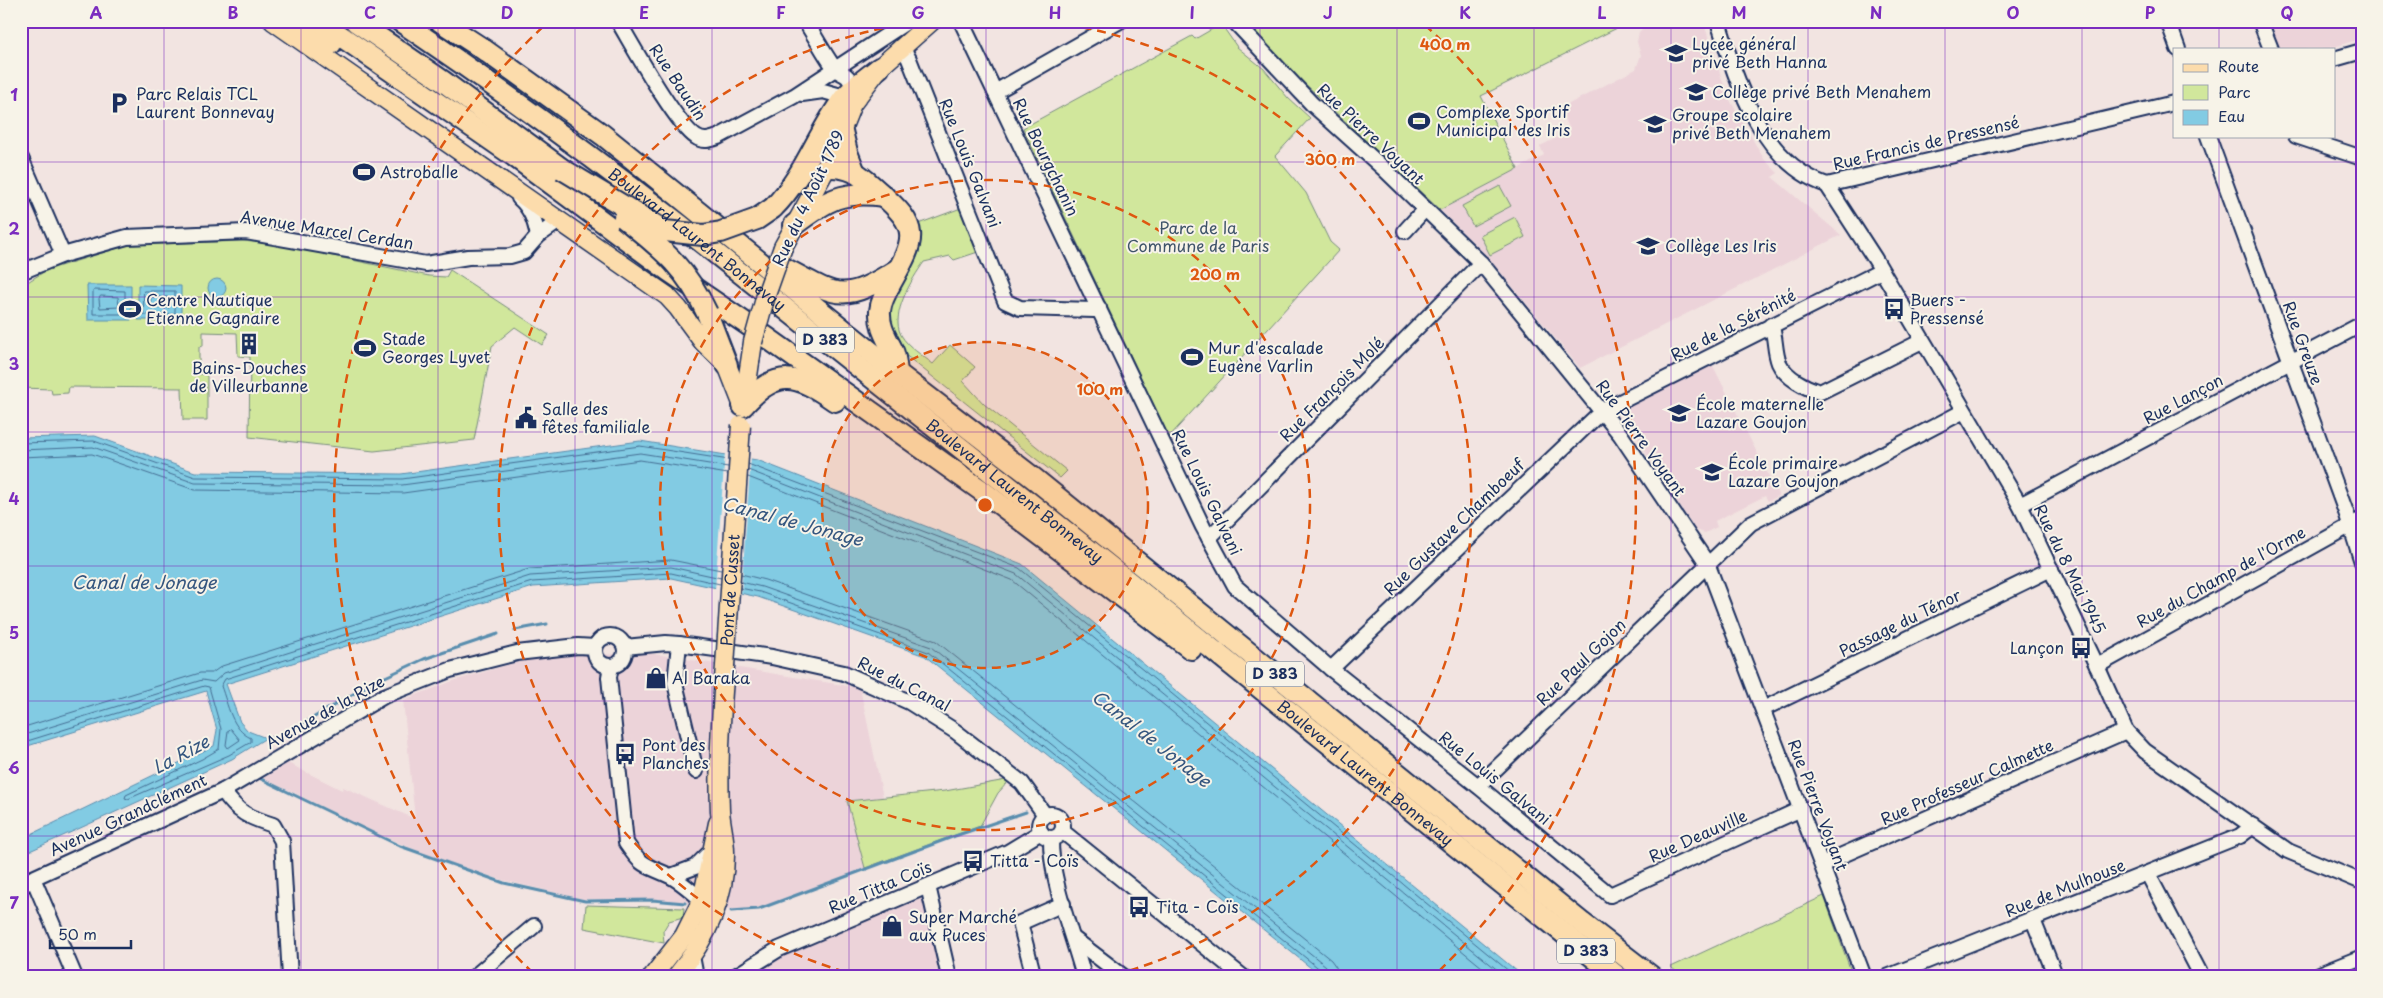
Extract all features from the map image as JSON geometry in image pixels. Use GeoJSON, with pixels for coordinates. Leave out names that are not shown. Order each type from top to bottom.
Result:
{"type":"FeatureCollection","features":[{"type":"Feature","properties":{"kind":"highway"},"geometry":{"type":"LineString","coordinates":[[287,21],[311,32],[359,62],[649,266],[728,312]]}},
{"type":"Feature","properties":{"kind":"highway"},"geometry":{"type":"LineString","coordinates":[[318,21],[514,156],[728,312],[985,492],[1196,652],[1241,672]]}},
{"type":"Feature","properties":{"kind":"highway"},"geometry":{"type":"LineString","coordinates":[[355,21],[444,82],[562,169],[679,265],[691,281],[707,313],[717,335],[726,365]]}},
{"type":"Feature","properties":{"kind":"highway","name":"Boulevard Laurent Bonnevay"},"geometry":{"type":"LineString","coordinates":[[400,21],[469,68],[611,171],[1241,672],[1618,977]]}},
{"type":"Feature","properties":{"kind":"highway","name":"Boulevard Laurent Bonnevay"},"geometry":{"type":"LineString","coordinates":[[440,21],[603,135],[760,260],[897,373],[1036,480],[1582,923],[1652,977]]}},
{"type":"Feature","properties":{"kind":"highway"},"geometry":{"type":"LineString","coordinates":[[562,169],[665,231],[703,235],[721,232],[748,223],[773,208],[789,192],[828,123],[849,93],[879,68]]}},
{"type":"Feature","properties":{"kind":"highway"},"geometry":{"type":"LineString","coordinates":[[841,127],[854,170]]}},
{"type":"Feature","properties":{"kind":"highway"},"geometry":{"type":"LineString","coordinates":[[827,166],[844,167],[854,170],[903,215],[909,231],[909,251],[886,291],[881,304],[880,314],[885,338],[894,352],[897,373]]}},
{"type":"Feature","properties":{"kind":"highway"},"geometry":{"type":"LineString","coordinates":[[794,225],[819,206],[843,195],[856,193],[884,196]]}},
{"type":"Feature","properties":{"kind":"highway"},"geometry":{"type":"LineString","coordinates":[[760,260],[784,268],[827,290],[842,294],[866,288],[899,268]]}},
{"type":"Feature","properties":{"kind":"highway"},"geometry":{"type":"LineString","coordinates":[[742,416],[755,393],[771,381],[786,378],[816,388],[963,488],[985,492]]}},
{"type":"Feature","properties":{"kind":"main road"},"geometry":{"type":"LineString","coordinates":[[273,21],[668,296],[702,342],[726,365],[742,416]]}},
{"type":"Feature","properties":{"kind":"main road","name":"Rue du 4 Août 1789"},"geometry":{"type":"LineString","coordinates":[[742,416],[753,342],[766,295],[784,247],[827,166],[841,127],[852,104],[879,68],[932,21]]}},
{"type":"Feature","properties":{"kind":"main road","name":"Pont de Cusset"},"geometry":{"type":"LineString","coordinates":[[720,811],[724,666],[742,416]]}},
{"type":"Feature","properties":{"kind":"main road"},"geometry":{"type":"LineString","coordinates":[[676,977],[692,956],[710,926],[706,905],[712,850],[720,811]]}},
{"type":"Feature","properties":{"kind":"main road"},"geometry":{"type":"LineString","coordinates":[[652,977],[706,905],[725,853],[720,811]]}},
{"type":"Feature","properties":{"kind":"street","name":"Rue Baudin"},"geometry":{"type":"LineString","coordinates":[[618,21],[679,119],[695,136],[702,140],[718,137],[794,96]]}},
{"type":"Feature","properties":{"kind":"street"},"geometry":{"type":"LineString","coordinates":[[805,21],[829,73]]}},
{"type":"Feature","properties":{"kind":"street"},"geometry":{"type":"LineString","coordinates":[[794,96],[908,21]]}},
{"type":"Feature","properties":{"kind":"street","name":"Rue Bourgchanin"},"geometry":{"type":"LineString","coordinates":[[961,21],[1099,308]]}},
{"type":"Feature","properties":{"kind":"street"},"geometry":{"type":"LineString","coordinates":[[996,92],[1120,21]]}},
{"type":"Feature","properties":{"kind":"street","name":"Rue Pierre Voyant"},"geometry":{"type":"LineString","coordinates":[[1234,21],[1312,104],[1383,168],[1481,263],[1602,411],[1707,563],[1864,977]]}},
{"type":"Feature","properties":{"kind":"street","name":"Rue Francis de Pressensé"},"geometry":{"type":"LineString","coordinates":[[1718,21],[1733,70],[1744,96],[1770,143],[1777,152],[1810,178],[1827,185],[2173,103]]}},
{"type":"Feature","properties":{"kind":"street"},"geometry":{"type":"LineString","coordinates":[[2168,21],[2178,48]]}},
{"type":"Feature","properties":{"kind":"street"},"geometry":{"type":"LineString","coordinates":[[2260,21],[2271,48]]}},
{"type":"Feature","properties":{"kind":"street","name":"Rue Louis Galvani"},"geometry":{"type":"LineString","coordinates":[[903,48],[920,86],[1005,301],[1020,308],[1086,310],[1099,308],[1209,538],[1235,586],[1331,669],[1478,786],[1610,895]]}},
{"type":"Feature","properties":{"kind":"street"},"geometry":{"type":"LineString","coordinates":[[2336,58],[2362,51]]}},
{"type":"Feature","properties":{"kind":"street"},"geometry":{"type":"LineString","coordinates":[[794,96],[823,91],[849,93],[851,80],[844,72],[829,73],[820,83],[823,91]]}},
{"type":"Feature","properties":{"kind":"street","name":"Rue Greuze"},"geometry":{"type":"LineString","coordinates":[[2209,138],[2291,362],[2356,522],[2362,562]]}},
{"type":"Feature","properties":{"kind":"street"},"geometry":{"type":"LineString","coordinates":[[2302,138],[2362,158]]}},
{"type":"Feature","properties":{"kind":"street"},"geometry":{"type":"LineString","coordinates":[[21,158],[63,255]]}},
{"type":"Feature","properties":{"kind":"street"},"geometry":{"type":"LineString","coordinates":[[507,185],[525,202],[535,220],[538,236]]}},
{"type":"Feature","properties":{"kind":"street","name":"Rue du 8 Mai 1945"},"geometry":{"type":"LineString","coordinates":[[1827,185],[1881,271],[2020,505],[2126,731],[2145,751],[2288,850],[2362,882]]}},
{"type":"Feature","properties":{"kind":"street"},"geometry":{"type":"LineString","coordinates":[[1405,231],[1425,209]]}},
{"type":"Feature","properties":{"kind":"street","name":"Avenue Marcel Cerdan"},"geometry":{"type":"LineString","coordinates":[[21,272],[63,255],[127,237],[246,232],[426,264],[468,257],[510,256],[524,252],[538,236],[559,220]]}},
{"type":"Feature","properties":{"kind":"street","name":"Rue François Molé"},"geometry":{"type":"LineString","coordinates":[[1209,538],[1481,263]]}},
{"type":"Feature","properties":{"kind":"street","name":"Rue de la Sérénité"},"geometry":{"type":"LineString","coordinates":[[1602,411],[1881,271]]}},
{"type":"Feature","properties":{"kind":"street","name":"Rue Lançon"},"geometry":{"type":"LineString","coordinates":[[2020,505],[2362,324]]}},
{"type":"Feature","properties":{"kind":"street"},"geometry":{"type":"LineString","coordinates":[[1771,325],[1776,337],[1780,364],[1786,372],[1809,389],[1820,392],[1922,341]]}},
{"type":"Feature","properties":{"kind":"street","name":"Rue Gustave Chamboeuf"},"geometry":{"type":"LineString","coordinates":[[1331,669],[1602,411]]}},
{"type":"Feature","properties":{"kind":"street","name":"Rue Paul Gojon"},"geometry":{"type":"LineString","coordinates":[[1478,786],[1707,563],[1751,523],[1964,411]]}},
{"type":"Feature","properties":{"kind":"street","name":"Rue du Champ de l'Orme"},"geometry":{"type":"LineString","coordinates":[[2097,666],[2356,522]]}},
{"type":"Feature","properties":{"kind":"street","name":"Passage du Ténor"},"geometry":{"type":"LineString","coordinates":[[1763,709],[2051,569]]}},
{"type":"Feature","properties":{"kind":"street"},"geometry":{"type":"LineString","coordinates":[[610,636],[620,639],[625,647],[624,658],[616,665],[611,666],[598,660],[595,647],[601,639],[610,636]]}},
{"type":"Feature","properties":{"kind":"street"},"geometry":{"type":"LineString","coordinates":[[679,644],[675,683],[696,771]]}},
{"type":"Feature","properties":{"kind":"street","name":"Rue du Canal"},"geometry":{"type":"LineString","coordinates":[[625,647],[679,644],[772,657],[844,672],[909,702],[955,731],[1022,784],[1045,815]]}},
{"type":"Feature","properties":{"kind":"street","name":"Avenue de la Rize"},"geometry":{"type":"LineString","coordinates":[[223,791],[384,696],[450,670],[517,653],[578,646],[595,647]]}},
{"type":"Feature","properties":{"kind":"street"},"geometry":{"type":"LineString","coordinates":[[611,666],[610,677],[626,843],[638,860],[652,870],[671,876],[706,905]]}},
{"type":"Feature","properties":{"kind":"street","name":"Rue Professeur Calmette"},"geometry":{"type":"LineString","coordinates":[[1822,864],[2126,731]]}},
{"type":"Feature","properties":{"kind":"street"},"geometry":{"type":"LineString","coordinates":[[223,791],[232,804],[247,817],[273,824],[282,841],[290,977]]}},
{"type":"Feature","properties":{"kind":"street","name":"Avenue Grandclément"},"geometry":{"type":"LineString","coordinates":[[21,887],[33,878],[223,791]]}},
{"type":"Feature","properties":{"kind":"street","name":"Rue Deauville"},"geometry":{"type":"LineString","coordinates":[[1610,895],[1801,809]]}},
{"type":"Feature","properties":{"kind":"street"},"geometry":{"type":"LineString","coordinates":[[1084,977],[1062,904],[1051,849],[1051,834],[1062,820],[1057,815],[1045,815],[1039,826],[1051,834],[1244,977]]}},
{"type":"Feature","properties":{"kind":"street","name":"Rue de Mulhouse"},"geometry":{"type":"LineString","coordinates":[[1888,977],[2240,836],[2253,826]]}},
{"type":"Feature","properties":{"kind":"street","name":"Rue Titta Coïs"},"geometry":{"type":"LineString","coordinates":[[734,977],[779,949],[1051,834]]}},
{"type":"Feature","properties":{"kind":"street"},"geometry":{"type":"LineString","coordinates":[[671,876],[695,867],[712,850]]}},
{"type":"Feature","properties":{"kind":"street"},"geometry":{"type":"LineString","coordinates":[[2148,874],[2202,977]]}},
{"type":"Feature","properties":{"kind":"street"},"geometry":{"type":"LineString","coordinates":[[33,878],[74,977]]}},
{"type":"Feature","properties":{"kind":"street"},"geometry":{"type":"LineString","coordinates":[[928,886],[949,977]]}},
{"type":"Feature","properties":{"kind":"street"},"geometry":{"type":"LineString","coordinates":[[1034,977],[1020,922],[1062,904]]}},
{"type":"Feature","properties":{"kind":"street"},"geometry":{"type":"LineString","coordinates":[[2033,920],[2056,977]]}},
{"type":"Feature","properties":{"kind":"street"},"geometry":{"type":"LineString","coordinates":[[474,977],[534,926]]}},
{"type":"Feature","properties":{"kind":"street"},"geometry":{"type":"LineString","coordinates":[[1074,939],[1124,977]]}},
{"type":"Feature","properties":{"kind":"street"},"geometry":{"type":"LineString","coordinates":[[692,956],[696,977]]}},
{"type":"Feature","properties":{"kind":"street"},"geometry":{"type":"LineString","coordinates":[[2312,977],[2362,957]]}},
{"type":"Feature","properties":{"kind":"shaded area","name":"Collège Les Iris"},"geometry":{"type":"Polygon","coordinates":[[[1652,21],[1703,21],[1727,95],[1764,159],[1778,173],[1772,177],[1841,235],[1580,368],[1487,256],[1440,210],[1544,155],[1540,146],[1571,131],[1562,114],[1565,106],[1636,69],[1641,55],[1637,42],[1639,32],[1652,21]]]}},
{"type":"Feature","properties":{"kind":"shaded area"},"geometry":{"type":"Polygon","coordinates":[[[2266,21],[2362,21],[2362,38],[2331,48],[2277,48],[2266,21]]]}},
{"type":"Feature","properties":{"kind":"shaded area","name":"École primaire Lazare Goujon"},"geometry":{"type":"Polygon","coordinates":[[[1712,364],[1779,496],[1768,501],[1765,496],[1715,521],[1717,527],[1705,533],[1696,530],[1654,468],[1659,465],[1655,458],[1650,461],[1625,411],[1626,408],[1712,364]]]}},
{"type":"Feature","properties":{"kind":"shaded area"},"geometry":{"type":"Polygon","coordinates":[[[655,654],[860,688],[883,797],[847,801],[866,870],[767,906],[739,911],[670,900],[582,899],[502,880],[429,856],[353,823],[295,793],[262,779],[288,763],[342,790],[343,787],[415,819],[403,700],[453,681],[542,655],[655,654]]]}},
{"type":"Feature","properties":{"kind":"shaded area","name":"Super Marché aux Puces"},"geometry":{"type":"Polygon","coordinates":[[[922,898],[941,977],[749,977],[787,955],[922,898]]]}},
{"type":"Feature","properties":{"kind":"green space","name":"Complexe Sportif Municipal des Iris"},"geometry":{"type":"Polygon","coordinates":[[[1247,21],[1631,21],[1481,96],[1518,169],[1440,210],[1255,37],[1243,23],[1247,21]]]}},
{"type":"Feature","properties":{"kind":"green space","name":"Parc de la Commune de Paris"},"geometry":{"type":"Polygon","coordinates":[[[1221,24],[1237,47],[1264,69],[1288,98],[1310,118],[1275,156],[1306,193],[1330,242],[1339,250],[1169,437],[1023,128],[1192,36],[1195,39],[1221,24]]]}},
{"type":"Feature","properties":{"kind":"green space"},"geometry":{"type":"Polygon","coordinates":[[[1500,186],[1511,206],[1473,226],[1462,206],[1500,186]]]}},
{"type":"Feature","properties":{"kind":"green space"},"geometry":{"type":"Polygon","coordinates":[[[961,208],[978,252],[954,260],[950,256],[924,262],[900,307],[898,327],[901,335],[911,347],[933,364],[950,345],[975,367],[963,381],[984,404],[1067,471],[1060,478],[904,354],[893,336],[890,316],[893,301],[919,253],[921,239],[918,224],[961,208]]]}},
{"type":"Feature","properties":{"kind":"green space"},"geometry":{"type":"Polygon","coordinates":[[[1515,217],[1525,237],[1490,255],[1480,235],[1515,217]]]}},
{"type":"Feature","properties":{"kind":"green space","name":"Stade Georges Lyvet"},"geometry":{"type":"Polygon","coordinates":[[[243,241],[280,245],[429,276],[446,277],[450,270],[549,335],[542,345],[515,327],[492,346],[474,440],[374,451],[249,437],[250,357],[238,356],[237,333],[203,332],[203,346],[199,347],[199,374],[207,375],[207,420],[183,420],[182,388],[69,387],[68,393],[52,394],[51,389],[21,388],[21,286],[47,270],[128,245],[243,241]]]}},
{"type":"Feature","properties":{"kind":"green space"},"geometry":{"type":"Polygon","coordinates":[[[1006,780],[1008,782],[998,793],[980,826],[865,868],[847,801],[945,791],[1006,780]]]}},
{"type":"Feature","properties":{"kind":"green space"},"geometry":{"type":"Polygon","coordinates":[[[1824,896],[1853,977],[1682,977],[1671,967],[1824,896]]]}},
{"type":"Feature","properties":{"kind":"green space"},"geometry":{"type":"Polygon","coordinates":[[[586,905],[684,908],[683,917],[669,921],[663,931],[664,943],[584,928],[586,905]]]}},
{"type":"Feature","properties":{"kind":"water"},"geometry":{"type":"Polygon","coordinates":[[[213,279],[221,279],[226,284],[224,295],[213,297],[208,292],[208,284],[213,279]]]}},
{"type":"Feature","properties":{"kind":"water"},"geometry":{"type":"Polygon","coordinates":[[[87,285],[131,285],[131,320],[88,320],[87,285]]]}},
{"type":"Feature","properties":{"kind":"water"},"geometry":{"type":"Polygon","coordinates":[[[138,285],[181,286],[181,320],[138,320],[138,285]]]}},
{"type":"Feature","properties":{"kind":"water","name":"Canal de Jonage"},"geometry":{"type":"Polygon","coordinates":[[[95,436],[195,472],[401,474],[640,441],[757,460],[1022,564],[1524,977],[1322,977],[925,656],[758,597],[671,578],[533,587],[226,684],[240,722],[248,731],[266,738],[232,759],[21,855],[21,839],[214,746],[217,730],[206,691],[21,748],[21,438],[95,436]]]}},
{"type":"Feature","properties":{"kind":"pier"},"geometry":{"type":"Polygon","coordinates":[[[725,452],[751,457],[741,596],[715,590],[725,452]]]}},
{"type":"Feature","properties":{"kind":"waterway"},"geometry":{"type":"LineString","coordinates":[[515,630],[547,624]]}},
{"type":"Feature","properties":{"kind":"waterway"},"geometry":{"type":"LineString","coordinates":[[266,738],[279,738],[370,684],[424,659],[498,634]]}},
{"type":"Feature","properties":{"kind":"waterway"},"geometry":{"type":"LineString","coordinates":[[261,779],[400,846],[504,883],[585,901],[652,900],[685,903]]}},
{"type":"Feature","properties":{"kind":"waterway"},"geometry":{"type":"LineString","coordinates":[[731,911],[759,909],[955,836],[1026,812]]}},
{"type":"Feature","properties":{"kind":"place","name":"Lycée général privé Beth Hanna"},"geometry":{"type":"Point","coordinates":[1676,53]}},
{"type":"Feature","properties":{"kind":"place","name":"Collège privé Beth Menahem"},"geometry":{"type":"Point","coordinates":[1696,92]}},
{"type":"Feature","properties":{"kind":"place","name":"Parc Relais TCL Laurent Bonnevay"},"geometry":{"type":"Point","coordinates":[119,103]}},
{"type":"Feature","properties":{"kind":"place","name":"Complexe Sportif Municipal des Iris"},"geometry":{"type":"Point","coordinates":[1419,121]}},
{"type":"Feature","properties":{"kind":"place","name":"Groupe scolaire privé Beth Menahem"},"geometry":{"type":"Point","coordinates":[1655,124]}},
{"type":"Feature","properties":{"kind":"place","name":"Astroballe"},"geometry":{"type":"Point","coordinates":[364,172]}},
{"type":"Feature","properties":{"kind":"place","name":"Collège Les Iris"},"geometry":{"type":"Point","coordinates":[1648,246]}},
{"type":"Feature","properties":{"kind":"place","name":"Centre Nautique Etienne Gagnaire"},"geometry":{"type":"Point","coordinates":[130,309]}},
{"type":"Feature","properties":{"kind":"place","name":"Buers - Pressensé"},"geometry":{"type":"Point","coordinates":[1894,309]}},
{"type":"Feature","properties":{"kind":"place","name":"Bains-Douches de Villeurbanne"},"geometry":{"type":"Point","coordinates":[249,344]}},
{"type":"Feature","properties":{"kind":"place","name":"Stade Georges Lyvet"},"geometry":{"type":"Point","coordinates":[365,348]}},
{"type":"Feature","properties":{"kind":"place","name":"Mur d'escalade Eugène Varlin"},"geometry":{"type":"Point","coordinates":[1192,357]}},
{"type":"Feature","properties":{"kind":"place","name":"École maternelle Lazare Goujon"},"geometry":{"type":"Point","coordinates":[1679,413]}},
{"type":"Feature","properties":{"kind":"place","name":"Salle des fêtes familiale"},"geometry":{"type":"Point","coordinates":[526,418]}},
{"type":"Feature","properties":{"kind":"place","name":"École primaire Lazare Goujon"},"geometry":{"type":"Point","coordinates":[1712,472]}},
{"type":"Feature","properties":{"kind":"place","name":"Lançon"},"geometry":{"type":"Point","coordinates":[2081,648]}},
{"type":"Feature","properties":{"kind":"place","name":"Al Baraka"},"geometry":{"type":"Point","coordinates":[656,678]}},
{"type":"Feature","properties":{"kind":"place","name":"Pont des Planches"},"geometry":{"type":"Point","coordinates":[625,754]}},
{"type":"Feature","properties":{"kind":"place","name":"Titta - Coïs"},"geometry":{"type":"Point","coordinates":[973,861]}},
{"type":"Feature","properties":{"kind":"place","name":"Tita - Coïs"},"geometry":{"type":"Point","coordinates":[1139,907]}},
{"type":"Feature","properties":{"kind":"place","name":"Super Marché aux Puces"},"geometry":{"type":"Point","coordinates":[892,926]}},
{"type":"Feature","properties":{"kind":"water label","name":"La Rize"},"geometry":{"type":"Point","coordinates":[181,755]}}]}
